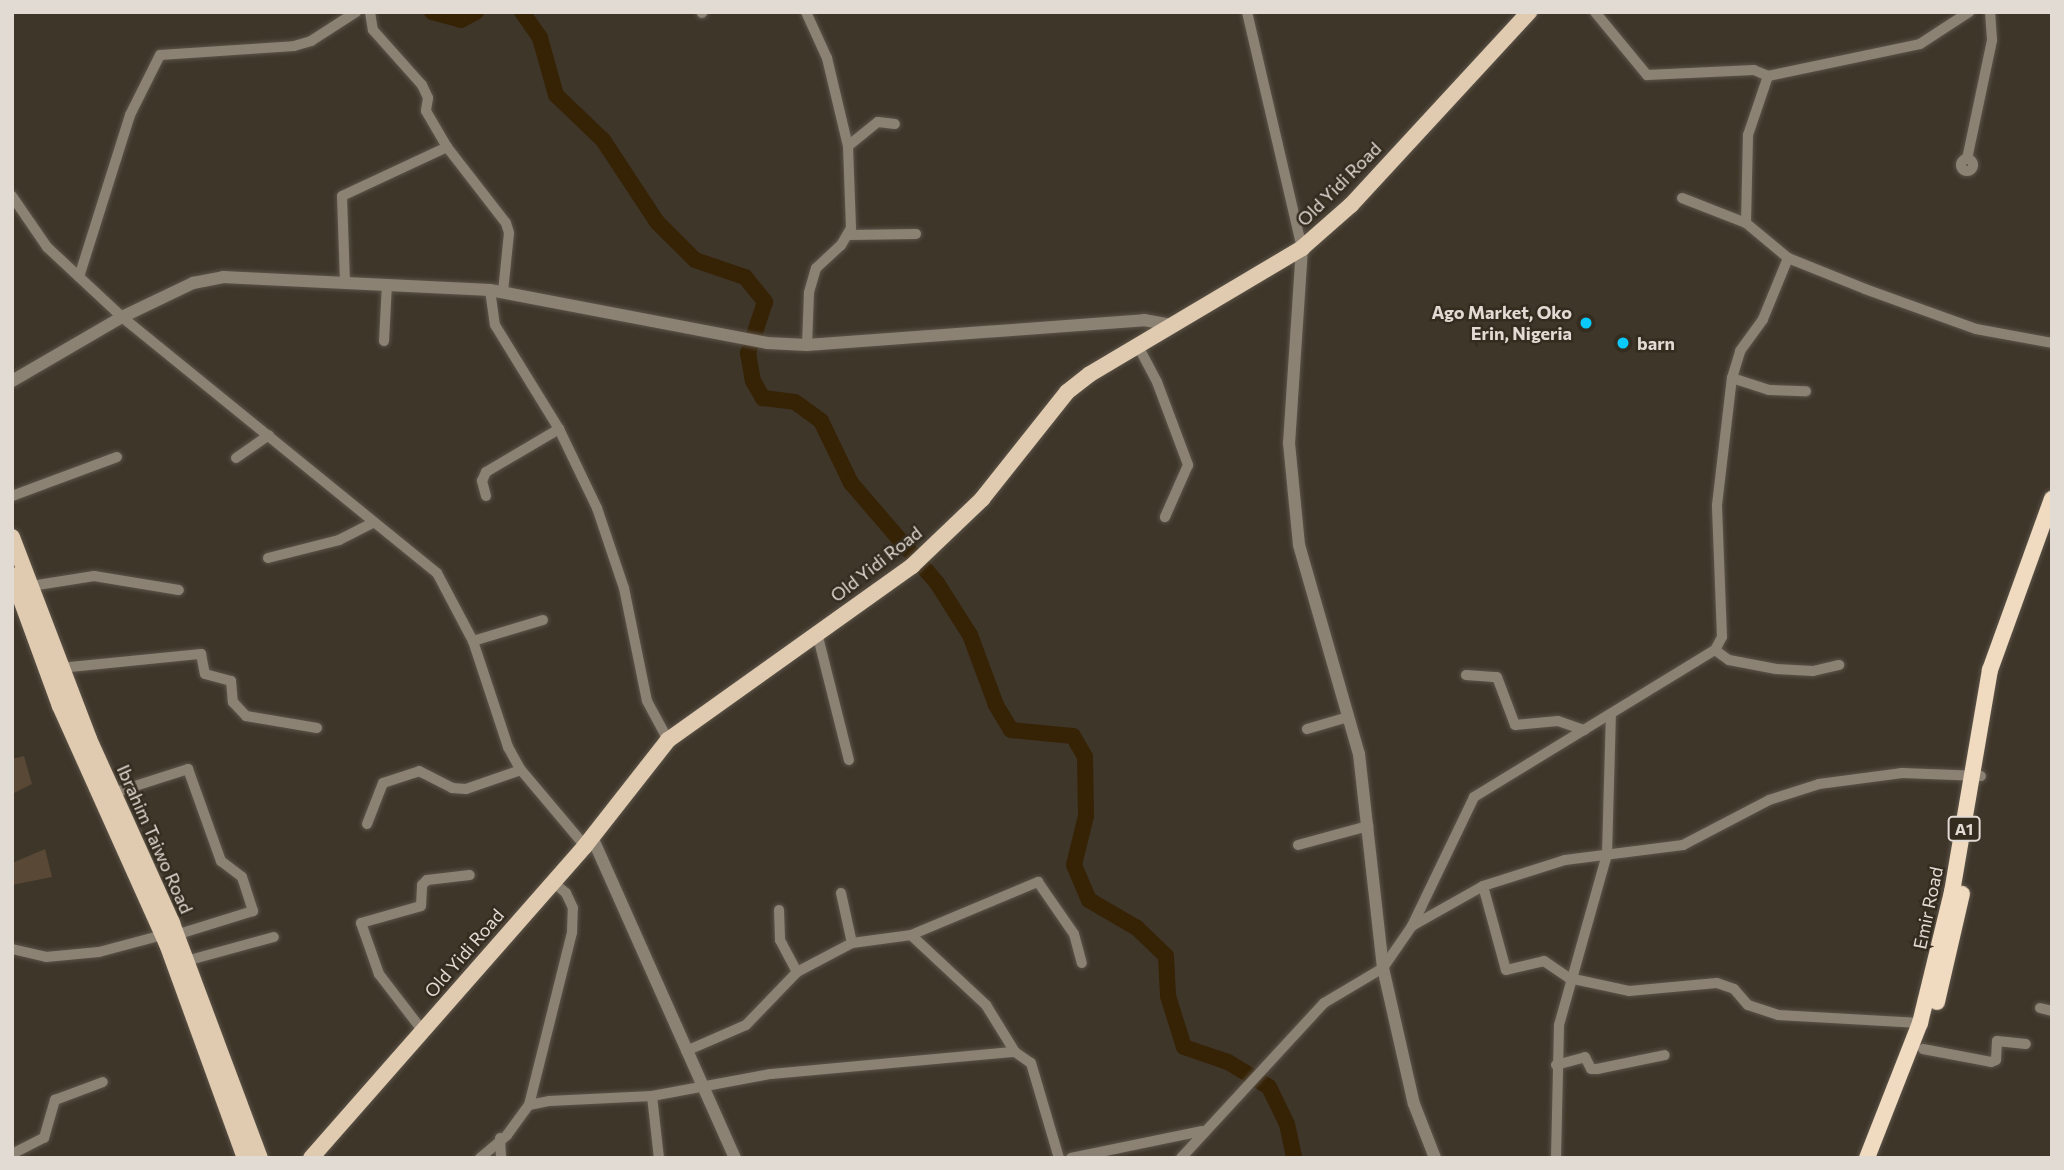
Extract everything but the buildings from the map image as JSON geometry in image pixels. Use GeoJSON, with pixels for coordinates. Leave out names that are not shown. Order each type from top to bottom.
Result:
{"type":"FeatureCollection","features":[{"type":"Feature","properties":{"kind":"highway","name":"Emir Road"},"geometry":{"type":"LineString","coordinates":[[1877,1158],[1923,1049],[1956,925],[1990,670],[2052,499]]}},
{"type":"Feature","properties":{"kind":"highway","name":"Emir Road"},"geometry":{"type":"LineString","coordinates":[[1867,1158],[1920,1023],[2011,631],[2052,521]]}},
{"type":"Feature","properties":{"kind":"main road","name":"Old Yidi Road"},"geometry":{"type":"LineString","coordinates":[[311,1158],[588,842],[668,740],[917,561],[982,499],[1066,392],[1137,344],[1302,248],[1350,205],[1529,12]]}},
{"type":"Feature","properties":{"kind":"main road","name":"Ibrahim Taiwo Road"},"geometry":{"type":"LineString","coordinates":[[12,537],[60,668],[169,935],[245,1158]]}},
{"type":"Feature","properties":{"kind":"main road","name":"Ibrahim Taiwo Road"},"geometry":{"type":"LineString","coordinates":[[12,575],[60,706],[169,935],[186,961],[260,1158]]}},
{"type":"Feature","properties":{"kind":"street"},"geometry":{"type":"LineString","coordinates":[[79,277],[130,115],[160,55],[294,46],[312,41],[356,12]]}},
{"type":"Feature","properties":{"kind":"street"},"geometry":{"type":"LineString","coordinates":[[369,12],[373,30],[422,85],[428,98],[426,111],[447,147],[506,223],[509,233],[496,291],[495,324],[559,429],[597,508],[624,588],[647,701],[668,740]]}},
{"type":"Feature","properties":{"kind":"street"},"geometry":{"type":"LineString","coordinates":[[806,12],[827,58],[848,146],[849,235]]}},
{"type":"Feature","properties":{"kind":"street"},"geometry":{"type":"LineString","coordinates":[[1247,12],[1302,248],[1289,443],[1292,498],[1310,594],[1348,717],[1365,789],[1383,968],[1414,1104],[1435,1158]]}},
{"type":"Feature","properties":{"kind":"street"},"geometry":{"type":"LineString","coordinates":[[1595,12],[1647,75],[1754,70],[1768,76],[1920,44],[1953,17],[1969,12]]}},
{"type":"Feature","properties":{"kind":"street"},"geometry":{"type":"LineString","coordinates":[[1967,159],[1992,40],[1990,12]]}},
{"type":"Feature","properties":{"kind":"street"},"geometry":{"type":"LineString","coordinates":[[1746,223],[1748,135],[1768,76]]}},
{"type":"Feature","properties":{"kind":"street"},"geometry":{"type":"LineString","coordinates":[[848,146],[872,124],[882,120],[888,126],[895,124]]}},
{"type":"Feature","properties":{"kind":"street"},"geometry":{"type":"LineString","coordinates":[[345,282],[342,196],[447,147]]}},
{"type":"Feature","properties":{"kind":"street"},"geometry":{"type":"LineString","coordinates":[[12,196],[47,247],[121,317],[214,396],[269,435],[372,523],[437,573],[473,641],[508,747],[521,770],[588,842],[736,1158]]}},
{"type":"Feature","properties":{"kind":"street"},"geometry":{"type":"LineString","coordinates":[[1682,198],[1746,223],[1788,258],[1926,313],[2010,339],[2052,344]]}},
{"type":"Feature","properties":{"kind":"street"},"geometry":{"type":"LineString","coordinates":[[807,345],[809,293],[816,268],[849,235],[916,234]]}},
{"type":"Feature","properties":{"kind":"street"},"geometry":{"type":"LineString","coordinates":[[1181,1158],[1257,1071],[1324,1003],[1383,968],[1412,926],[1475,797],[1714,650],[1722,637],[1717,505],[1732,378],[1740,351],[1763,320],[1788,258]]}},
{"type":"Feature","properties":{"kind":"street"},"geometry":{"type":"LineString","coordinates":[[12,382],[121,317],[208,278],[345,282],[496,291],[767,343],[807,345],[1144,320],[1173,324]]}},
{"type":"Feature","properties":{"kind":"street"},"geometry":{"type":"LineString","coordinates":[[384,341],[387,284]]}},
{"type":"Feature","properties":{"kind":"street"},"geometry":{"type":"LineString","coordinates":[[1137,344],[1157,382],[1188,465],[1165,517]]}},
{"type":"Feature","properties":{"kind":"street"},"geometry":{"type":"LineString","coordinates":[[1732,378],[1769,390],[1806,391]]}},
{"type":"Feature","properties":{"kind":"street"},"geometry":{"type":"LineString","coordinates":[[486,496],[482,481],[486,472],[559,429]]}},
{"type":"Feature","properties":{"kind":"street"},"geometry":{"type":"LineString","coordinates":[[236,458],[269,435]]}},
{"type":"Feature","properties":{"kind":"street"},"geometry":{"type":"LineString","coordinates":[[12,496],[117,457]]}},
{"type":"Feature","properties":{"kind":"street"},"geometry":{"type":"LineString","coordinates":[[268,558],[339,540],[372,523]]}},
{"type":"Feature","properties":{"kind":"street"},"geometry":{"type":"LineString","coordinates":[[31,586],[94,576],[179,590]]}},
{"type":"Feature","properties":{"kind":"street"},"geometry":{"type":"LineString","coordinates":[[473,641],[543,620]]}},
{"type":"Feature","properties":{"kind":"street"},"geometry":{"type":"LineString","coordinates":[[817,633],[849,760]]}},
{"type":"Feature","properties":{"kind":"street"},"geometry":{"type":"LineString","coordinates":[[1714,650],[1729,660],[1776,668],[1813,671],[1839,665]]}},
{"type":"Feature","properties":{"kind":"street"},"geometry":{"type":"LineString","coordinates":[[60,668],[201,653],[205,674],[230,681],[233,702],[246,716],[317,728]]}},
{"type":"Feature","properties":{"kind":"street"},"geometry":{"type":"LineString","coordinates":[[1466,675],[1497,677],[1515,725],[1558,721],[1584,730]]}},
{"type":"Feature","properties":{"kind":"street"},"geometry":{"type":"LineString","coordinates":[[1556,1158],[1556,1065],[1569,978],[1599,892],[1607,854],[1611,715]]}},
{"type":"Feature","properties":{"kind":"street"},"geometry":{"type":"LineString","coordinates":[[1307,729],[1348,717]]}},
{"type":"Feature","properties":{"kind":"street"},"geometry":{"type":"LineString","coordinates":[[12,949],[46,957],[99,952],[253,911],[242,877],[221,861],[188,769],[113,793]]}},
{"type":"Feature","properties":{"kind":"street"},"geometry":{"type":"LineString","coordinates":[[367,824],[383,783],[419,771],[453,788],[466,789],[521,770]]}},
{"type":"Feature","properties":{"kind":"street"},"geometry":{"type":"LineString","coordinates":[[1412,926],[1483,886],[1535,867],[1607,854],[1683,845],[1769,800],[1819,784],[1902,773],[1977,776]]}},
{"type":"Feature","properties":{"kind":"street"},"geometry":{"type":"LineString","coordinates":[[1298,845],[1368,826]]}},
{"type":"Feature","properties":{"kind":"street"},"geometry":{"type":"LineString","coordinates":[[422,1030],[379,974],[361,923],[368,918],[410,913],[421,906],[422,885],[427,880],[470,875]]}},
{"type":"Feature","properties":{"kind":"street"},"geometry":{"type":"LineString","coordinates":[[480,1158],[528,1105],[572,932],[573,908],[566,893],[553,881]]}},
{"type":"Feature","properties":{"kind":"street"},"geometry":{"type":"LineString","coordinates":[[686,1051],[746,1025],[797,972],[852,943],[911,935],[1038,882],[1074,934],[1082,963]]}},
{"type":"Feature","properties":{"kind":"street"},"geometry":{"type":"LineString","coordinates":[[1483,886],[1502,968],[1509,970],[1544,961],[1569,978],[1629,991],[1717,983],[1734,989],[1748,1005],[1778,1015],[1920,1023]]}},
{"type":"Feature","properties":{"kind":"street"},"geometry":{"type":"LineString","coordinates":[[841,893],[852,943]]}},
{"type":"Feature","properties":{"kind":"street"},"geometry":{"type":"LineString","coordinates":[[779,910],[780,940],[797,972]]}},
{"type":"Feature","properties":{"kind":"street"},"geometry":{"type":"LineString","coordinates":[[911,935],[986,1005],[1015,1052],[1031,1063],[1059,1158]]}},
{"type":"Feature","properties":{"kind":"street"},"geometry":{"type":"LineString","coordinates":[[186,961],[274,937]]}},
{"type":"Feature","properties":{"kind":"street"},"geometry":{"type":"LineString","coordinates":[[2040,1008],[2052,1011]]}},
{"type":"Feature","properties":{"kind":"street"},"geometry":{"type":"LineString","coordinates":[[1923,1049],[1984,1063],[1996,1060],[1997,1041],[2026,1044]]}},
{"type":"Feature","properties":{"kind":"street"},"geometry":{"type":"LineString","coordinates":[[528,1105],[652,1096],[701,1084],[1015,1052]]}},
{"type":"Feature","properties":{"kind":"street"},"geometry":{"type":"LineString","coordinates":[[1556,1065],[1585,1057],[1591,1069],[1597,1069],[1665,1055]]}},
{"type":"Feature","properties":{"kind":"street"},"geometry":{"type":"LineString","coordinates":[[12,1154],[44,1138],[55,1100],[103,1082]]}},
{"type":"Feature","properties":{"kind":"street"},"geometry":{"type":"LineString","coordinates":[[652,1096],[659,1158]]}},
{"type":"Feature","properties":{"kind":"street"},"geometry":{"type":"LineString","coordinates":[[1070,1158],[1202,1131]]}},
{"type":"Feature","properties":{"kind":"street"},"geometry":{"type":"LineString","coordinates":[[500,1138],[501,1158]]}},
{"type":"Feature","properties":{"kind":"shaded area"},"geometry":{"type":"Polygon","coordinates":[[[24,756],[32,784],[12,794],[12,759],[24,756]]]}},
{"type":"Feature","properties":{"kind":"shaded area"},"geometry":{"type":"Polygon","coordinates":[[[45,849],[52,877],[12,885],[12,863],[45,849]]]}},
{"type":"Feature","properties":{"kind":"waterway"},"geometry":{"type":"LineString","coordinates":[[432,12],[461,20],[476,12]]}},
{"type":"Feature","properties":{"kind":"waterway"},"geometry":{"type":"LineString","coordinates":[[522,12],[540,38],[556,95],[603,140],[657,222],[695,260],[745,277],[765,302],[748,353],[753,381],[763,398],[795,402],[821,421],[851,483],[937,583],[970,635],[996,705],[1011,730],[1073,736],[1085,757],[1086,816],[1074,865],[1089,900],[1137,928],[1166,956],[1168,996],[1184,1047],[1228,1062],[1269,1087],[1287,1124],[1294,1158]]}},
{"type":"Feature","properties":{"kind":"place","name":"Ago Market, Oko Erin, Nigeria"},"geometry":{"type":"Point","coordinates":[1586,323]}},
{"type":"Feature","properties":{"kind":"place","name":"barn"},"geometry":{"type":"Point","coordinates":[1623,343]}}]}
